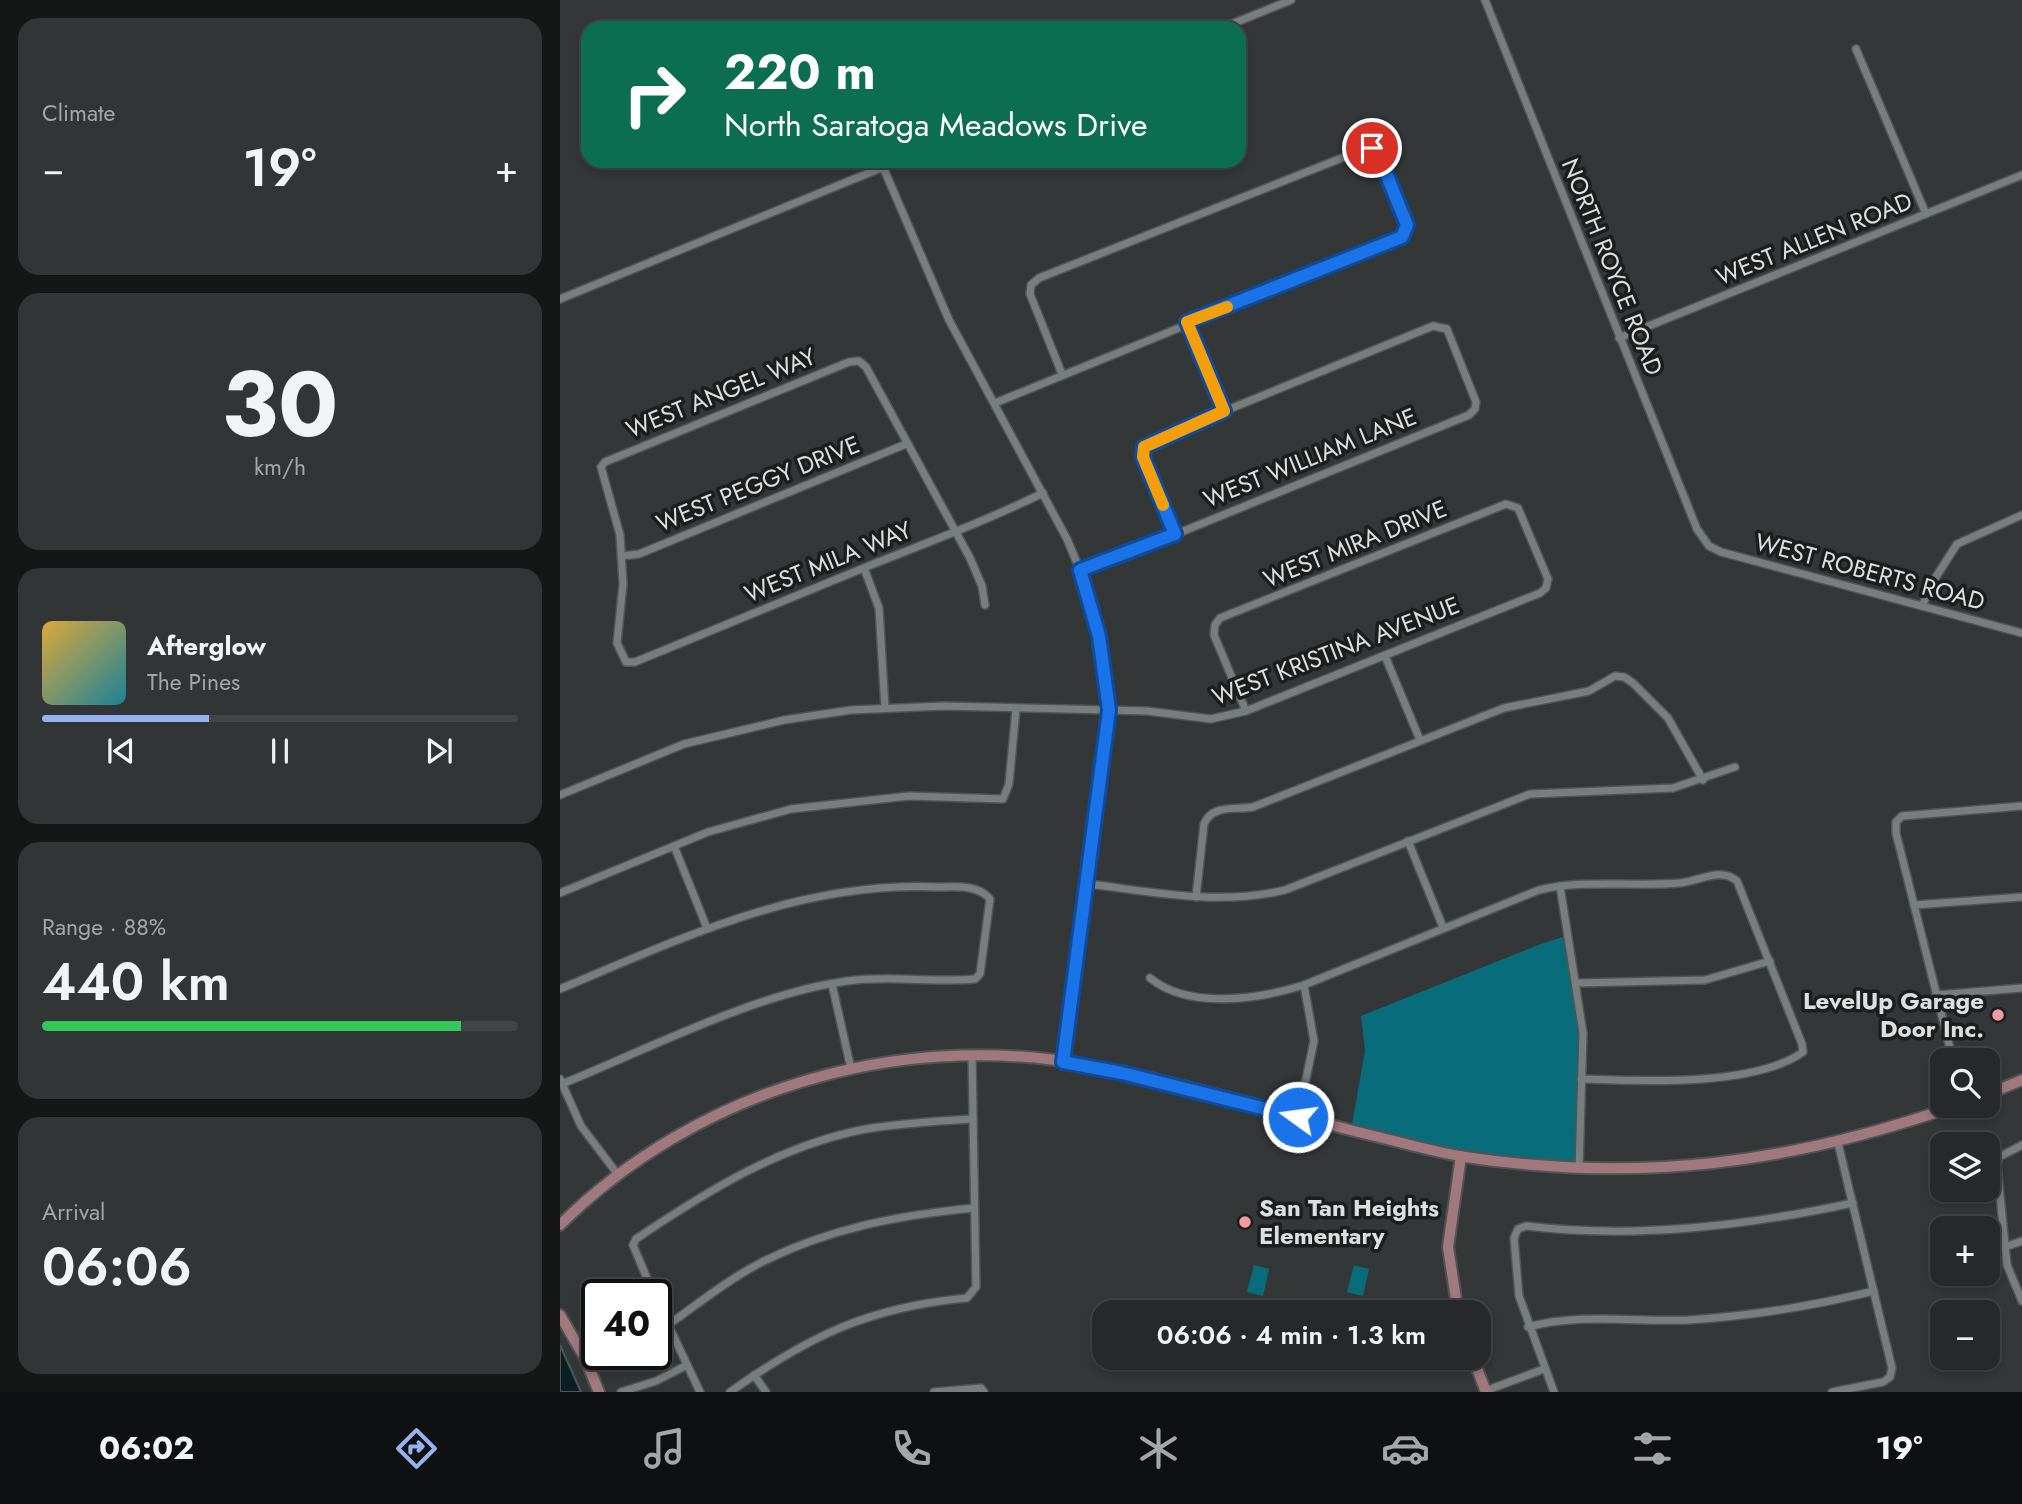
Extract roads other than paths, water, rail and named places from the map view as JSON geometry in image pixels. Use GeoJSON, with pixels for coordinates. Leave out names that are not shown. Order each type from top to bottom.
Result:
{"type":"FeatureCollection","features":[{"type":"Feature","properties":{"kind":"street"},"geometry":{"type":"LineString","coordinates":[[1239,21],[1291,0]]}},
{"type":"Feature","properties":{"kind":"street","name":"NORTH ROYCE ROAD"},"geometry":{"type":"LineString","coordinates":[[1485,0],[1697,529],[1709,546]]}},
{"type":"Feature","properties":{"kind":"street"},"geometry":{"type":"LineString","coordinates":[[1856,49],[1926,214]]}},
{"type":"Feature","properties":{"kind":"street"},"geometry":{"type":"LineString","coordinates":[[995,403],[1187,322],[1402,237],[1407,225],[1377,151],[1367,148],[1039,278],[1031,285],[1030,294],[1062,374]]}},
{"type":"Feature","properties":{"kind":"street"},"geometry":{"type":"LineString","coordinates":[[560,299],[881,168]]}},
{"type":"Feature","properties":{"kind":"street"},"geometry":{"type":"LineString","coordinates":[[883,168],[937,294],[1043,493],[1080,570],[1099,636],[1109,710],[1063,1062]]}},
{"type":"Feature","properties":{"kind":"street","name":"WEST ALLEN ROAD"},"geometry":{"type":"LineString","coordinates":[[1619,338],[2022,175]]}},
{"type":"Feature","properties":{"kind":"street"},"geometry":{"type":"LineString","coordinates":[[1175,534],[1143,457],[1144,447],[1224,411],[1187,322]]}},
{"type":"Feature","properties":{"kind":"street","name":"WEST WILLIAM LANE"},"geometry":{"type":"LineString","coordinates":[[1080,570],[1469,415],[1475,410],[1476,402],[1447,329],[1441,325],[1224,411]]}},
{"type":"Feature","properties":{"kind":"street","name":"WEST ANGEL WAY"},"geometry":{"type":"LineString","coordinates":[[622,556],[617,519],[601,467],[605,462],[823,372],[849,362],[859,361],[866,367],[906,444]]}},
{"type":"Feature","properties":{"kind":"street"},"geometry":{"type":"LineString","coordinates":[[906,444],[956,531],[982,586],[985,605]]}},
{"type":"Feature","properties":{"kind":"street","name":"WEST PEGGY DRIVE"},"geometry":{"type":"LineString","coordinates":[[622,556],[639,554],[906,444]]}},
{"type":"Feature","properties":{"kind":"street","name":"WEST MILA WAY"},"geometry":{"type":"LineString","coordinates":[[622,556],[623,598],[617,643],[626,662],[635,662],[1043,493]]}},
{"type":"Feature","properties":{"kind":"street","name":"WEST MIRA DRIVE"},"geometry":{"type":"LineString","coordinates":[[1246,711],[1214,635],[1215,625],[1220,618],[1506,504],[1514,504],[1518,508],[1548,579],[1546,588]]}},
{"type":"Feature","properties":{"kind":"street"},"geometry":{"type":"LineString","coordinates":[[1922,607],[1940,569],[1957,544],[2022,515]]}},
{"type":"Feature","properties":{"kind":"street","name":"WEST ROBERTS ROAD"},"geometry":{"type":"LineString","coordinates":[[1709,546],[1721,552],[2022,633]]}},
{"type":"Feature","properties":{"kind":"street"},"geometry":{"type":"LineString","coordinates":[[864,568],[879,608],[885,708]]}},
{"type":"Feature","properties":{"kind":"street","name":"WEST KRISTINA AVENUE"},"geometry":{"type":"LineString","coordinates":[[560,795],[684,744],[784,720],[885,708],[1147,711],[1211,719],[1246,711],[1540,593],[1546,588]]}},
{"type":"Feature","properties":{"kind":"street"},"geometry":{"type":"LineString","coordinates":[[1385,656],[1420,740]]}},
{"type":"Feature","properties":{"kind":"street"},"geometry":{"type":"LineString","coordinates":[[1196,897],[1207,816],[1215,811],[1253,807],[1504,708],[1589,691],[1615,676],[1624,677],[1668,718],[1703,780]]}},
{"type":"Feature","properties":{"kind":"street"},"geometry":{"type":"LineString","coordinates":[[560,893],[737,823],[820,805],[909,796],[1003,799],[1009,784],[1016,709]]}},
{"type":"Feature","properties":{"kind":"street"},"geometry":{"type":"LineString","coordinates":[[1088,884],[1230,900],[1285,890],[1530,794],[1673,788],[1703,780],[1735,766]]}},
{"type":"Feature","properties":{"kind":"street"},"geometry":{"type":"LineString","coordinates":[[1950,1048],[1896,822],[1902,816],[2022,806]]}},
{"type":"Feature","properties":{"kind":"street"},"geometry":{"type":"LineString","coordinates":[[1408,841],[1443,928]]}},
{"type":"Feature","properties":{"kind":"street"},"geometry":{"type":"LineString","coordinates":[[674,846],[707,928]]}},
{"type":"Feature","properties":{"kind":"street"},"geometry":{"type":"LineString","coordinates":[[1150,978],[1172,991],[1206,997],[1264,995],[1304,985],[1539,890],[1560,886],[1658,885],[1729,875],[1737,881],[1803,1052],[1775,1065],[1708,1078],[1676,1081],[1581,1079]]}},
{"type":"Feature","properties":{"kind":"street"},"geometry":{"type":"LineString","coordinates":[[560,989],[707,928],[796,900],[858,889],[926,886],[985,892],[990,899],[981,974],[975,979],[891,978],[832,984],[744,1009],[561,1081],[581,1126],[619,1176]]}},
{"type":"Feature","properties":{"kind":"street"},"geometry":{"type":"LineString","coordinates":[[1560,886],[1583,1033],[1579,1169]]}},
{"type":"Feature","properties":{"kind":"street"},"geometry":{"type":"LineString","coordinates":[[1914,905],[2022,897]]}},
{"type":"Feature","properties":{"kind":"street"},"geometry":{"type":"LineString","coordinates":[[1577,983],[1705,980],[1770,961]]}},
{"type":"Feature","properties":{"kind":"street"},"geometry":{"type":"LineString","coordinates":[[832,984],[851,1069]]}},
{"type":"Feature","properties":{"kind":"street"},"geometry":{"type":"LineString","coordinates":[[1298,1117],[1314,1041],[1304,985]]}},
{"type":"Feature","properties":{"kind":"street"},"geometry":{"type":"LineString","coordinates":[[1936,995],[2022,988]]}},
{"type":"Feature","properties":{"kind":"street"},"geometry":{"type":"LineString","coordinates":[[730,1392],[808,1340],[839,1327],[912,1305],[967,1298],[972,1295],[976,1287],[972,1056]]}},
{"type":"Feature","properties":{"kind":"street"},"geometry":{"type":"LineString","coordinates":[[560,1226],[580,1205],[651,1151],[743,1101],[851,1069],[910,1059],[972,1056],[1063,1062],[1122,1073],[1461,1156],[1579,1169],[1689,1167],[1791,1154],[1838,1143],[1930,1114]]}},
{"type":"Feature","properties":{"kind":"street"},"geometry":{"type":"LineString","coordinates":[[2000,1089],[2022,1080]]}},
{"type":"Feature","properties":{"kind":"street"},"geometry":{"type":"LineString","coordinates":[[647,1279],[633,1245],[636,1239],[718,1186],[792,1152],[864,1130],[912,1122],[973,1119]]}},
{"type":"Feature","properties":{"kind":"street"},"geometry":{"type":"LineString","coordinates":[[1832,1392],[1883,1382],[1890,1377],[1892,1368],[1838,1143]]}},
{"type":"Feature","properties":{"kind":"street"},"geometry":{"type":"LineString","coordinates":[[2022,1145],[1999,1157],[1997,1165],[2007,1265],[2022,1301]]}},
{"type":"Feature","properties":{"kind":"street"},"geometry":{"type":"LineString","coordinates":[[1456,1300],[1448,1247],[1461,1156]]}},
{"type":"Feature","properties":{"kind":"street"},"geometry":{"type":"LineString","coordinates":[[1554,1392],[1528,1327],[1517,1276],[1514,1238],[1518,1229],[1526,1226],[1627,1231],[1689,1230],[1790,1217],[1853,1203]]}},
{"type":"Feature","properties":{"kind":"street"},"geometry":{"type":"LineString","coordinates":[[672,1322],[761,1263],[818,1238],[883,1219],[974,1208]]}},
{"type":"Feature","properties":{"kind":"street"},"geometry":{"type":"LineString","coordinates":[[2005,1247],[2022,1241]]}},
{"type":"Feature","properties":{"kind":"street"},"geometry":{"type":"LineString","coordinates":[[1528,1327],[1566,1321],[1687,1320],[1733,1316],[1874,1292]]}},
{"type":"Feature","properties":{"kind":"street"},"geometry":{"type":"LineString","coordinates":[[560,1315],[585,1358],[599,1392]]}},
{"type":"Feature","properties":{"kind":"street"},"geometry":{"type":"LineString","coordinates":[[672,1333],[700,1392]]}},
{"type":"Feature","properties":{"kind":"street"},"geometry":{"type":"LineString","coordinates":[[621,1392],[656,1381],[687,1365]]}},
{"type":"Feature","properties":{"kind":"street"},"geometry":{"type":"LineString","coordinates":[[1477,1370],[1485,1391],[1544,1369]]}},
{"type":"Feature","properties":{"kind":"street"},"geometry":{"type":"LineString","coordinates":[[754,1375],[766,1392]]}},
{"type":"Feature","properties":{"kind":"street"},"geometry":{"type":"LineString","coordinates":[[934,1392],[983,1390]]}},
{"type":"Feature","properties":{"kind":"place","name":"LevelUp Garage Door Inc."},"geometry":{"type":"Point","coordinates":[1998,1015]}},
{"type":"Feature","properties":{"kind":"place","name":"San Tan Heights Elementary"},"geometry":{"type":"Point","coordinates":[1245,1222]}}]}
